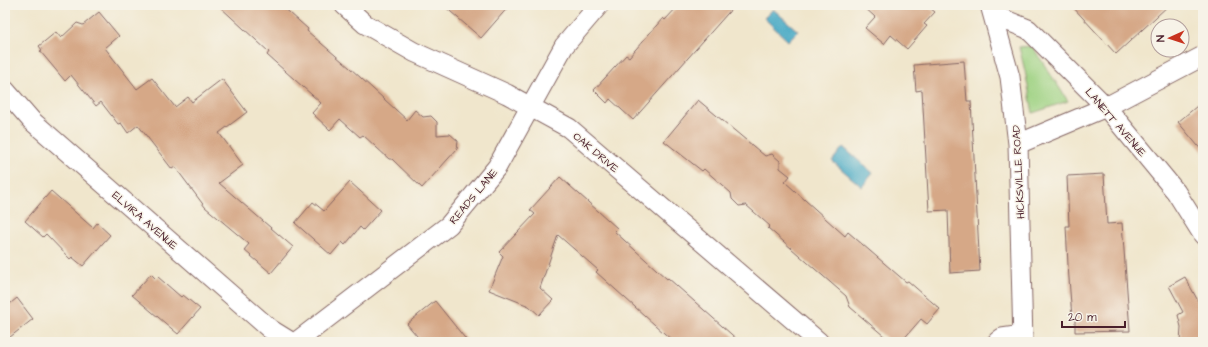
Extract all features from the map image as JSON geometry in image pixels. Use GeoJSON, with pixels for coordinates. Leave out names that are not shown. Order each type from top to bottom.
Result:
{"type":"FeatureCollection","features":[{"type":"Feature","properties":{"kind":"street","name":"OAK DRIVE"},"geometry":{"type":"LineString","coordinates":[[344,5],[365,24],[414,52],[491,86],[568,128],[819,342]]}},
{"type":"Feature","properties":{"kind":"street","name":"READS LANE"},"geometry":{"type":"LineString","coordinates":[[296,342],[449,225],[497,167],[564,46],[599,5]]}},
{"type":"Feature","properties":{"kind":"street","name":"LANETT AVENUE"},"geometry":{"type":"LineString","coordinates":[[991,10],[1028,29],[1106,107],[1176,192],[1203,235]]}},
{"type":"Feature","properties":{"kind":"street","name":"HICKSVILLE ROAD"},"geometry":{"type":"LineString","coordinates":[[991,10],[1010,77],[1018,144],[1023,338]]}},
{"type":"Feature","properties":{"kind":"street"},"geometry":{"type":"LineString","coordinates":[[1018,144],[1106,107],[1203,56]]}},
{"type":"Feature","properties":{"kind":"street","name":"ELVIRA AVENUE"},"geometry":{"type":"LineString","coordinates":[[5,90],[38,126],[265,325],[291,342]]}},
{"type":"Feature","properties":{"kind":"street"},"geometry":{"type":"LineString","coordinates":[[997,342],[1002,338],[1023,338]]}},
{"type":"Feature","properties":{"kind":"green space"},"geometry":{"type":"Polygon","coordinates":[[[1032,46],[1068,101],[1033,113],[1019,47],[1032,46]]]}},
{"type":"Feature","properties":{"kind":"water"},"geometry":{"type":"Polygon","coordinates":[[[773,9],[798,31],[788,41],[764,18],[773,9]]]}},
{"type":"Feature","properties":{"kind":"water"},"geometry":{"type":"Polygon","coordinates":[[[843,147],[873,173],[862,187],[832,161],[843,147]]]}},
{"type":"Feature","properties":{"kind":"building"},"geometry":{"type":"Polygon","coordinates":[[[218,5],[281,5],[308,29],[307,31],[407,120],[415,110],[423,117],[431,116],[437,122],[437,135],[450,134],[458,141],[457,149],[422,188],[392,159],[389,159],[363,135],[360,137],[340,119],[330,130],[312,113],[321,103],[267,55],[269,52],[218,5]]]}},
{"type":"Feature","properties":{"kind":"building"},"geometry":{"type":"Polygon","coordinates":[[[443,5],[510,5],[481,38],[443,5]]]}},
{"type":"Feature","properties":{"kind":"building"},"geometry":{"type":"Polygon","coordinates":[[[679,5],[735,5],[633,120],[610,99],[607,103],[594,90],[626,55],[629,57],[663,18],[665,20],[679,5]]]}},
{"type":"Feature","properties":{"kind":"building"},"geometry":{"type":"Polygon","coordinates":[[[862,5],[926,5],[935,12],[924,24],[927,26],[907,49],[891,35],[884,44],[865,28],[875,17],[862,5]]]}},
{"type":"Feature","properties":{"kind":"building"},"geometry":{"type":"Polygon","coordinates":[[[1071,5],[1169,5],[1155,18],[1150,18],[1150,23],[1116,54],[1071,5]]]}},
{"type":"Feature","properties":{"kind":"building"},"geometry":{"type":"Polygon","coordinates":[[[99,12],[119,36],[105,48],[137,89],[152,78],[175,107],[188,97],[192,102],[222,79],[247,112],[219,133],[243,165],[219,183],[293,247],[271,273],[244,250],[249,244],[205,207],[175,167],[172,169],[138,125],[128,133],[121,123],[118,124],[101,102],[96,106],[71,75],[65,81],[40,51],[42,50],[39,46],[56,32],[61,38],[77,23],[83,25],[99,12]]]}},
{"type":"Feature","properties":{"kind":"building"},"geometry":{"type":"Polygon","coordinates":[[[964,61],[967,101],[971,101],[980,271],[950,273],[948,210],[929,211],[922,90],[916,91],[914,65],[964,61]]]}},
{"type":"Feature","properties":{"kind":"building"},"geometry":{"type":"Polygon","coordinates":[[[698,100],[765,156],[772,154],[780,161],[780,168],[790,176],[785,182],[845,236],[848,232],[940,309],[927,324],[921,319],[901,342],[891,342],[850,307],[846,296],[768,228],[770,226],[746,205],[739,206],[732,199],[731,193],[704,169],[702,171],[664,141],[698,100]]]}},
{"type":"Feature","properties":{"kind":"building"},"geometry":{"type":"Polygon","coordinates":[[[1203,101],[1203,152],[1178,122],[1203,101]]]}},
{"type":"Feature","properties":{"kind":"building"},"geometry":{"type":"Polygon","coordinates":[[[1104,174],[1107,224],[1122,223],[1130,331],[1075,332],[1075,318],[1072,318],[1066,226],[1069,226],[1067,176],[1104,174]]]}},
{"type":"Feature","properties":{"kind":"building"},"geometry":{"type":"Polygon","coordinates":[[[560,177],[617,228],[614,231],[740,342],[674,342],[596,272],[598,270],[558,235],[540,288],[553,300],[539,315],[529,306],[489,290],[503,256],[499,252],[535,214],[530,210],[560,177]]]}},
{"type":"Feature","properties":{"kind":"building"},"geometry":{"type":"Polygon","coordinates":[[[350,182],[381,210],[363,230],[360,227],[345,245],[342,242],[331,255],[295,223],[313,202],[324,211],[350,182]]]}},
{"type":"Feature","properties":{"kind":"building"},"geometry":{"type":"Polygon","coordinates":[[[51,191],[93,228],[97,223],[110,235],[83,266],[72,257],[70,259],[46,234],[43,237],[25,221],[51,191]]]}},
{"type":"Feature","properties":{"kind":"building"},"geometry":{"type":"Polygon","coordinates":[[[151,274],[156,279],[158,277],[181,297],[183,295],[200,309],[178,334],[132,295],[151,274]]]}},
{"type":"Feature","properties":{"kind":"building"},"geometry":{"type":"Polygon","coordinates":[[[1185,277],[1203,310],[1203,342],[1180,342],[1181,327],[1178,315],[1183,312],[1169,286],[1185,277]]]}},
{"type":"Feature","properties":{"kind":"building"},"geometry":{"type":"Polygon","coordinates":[[[17,298],[33,319],[5,341],[5,308],[17,298]]]}},
{"type":"Feature","properties":{"kind":"building"},"geometry":{"type":"Polygon","coordinates":[[[435,301],[468,342],[422,342],[407,324],[435,301]]]}}]}
